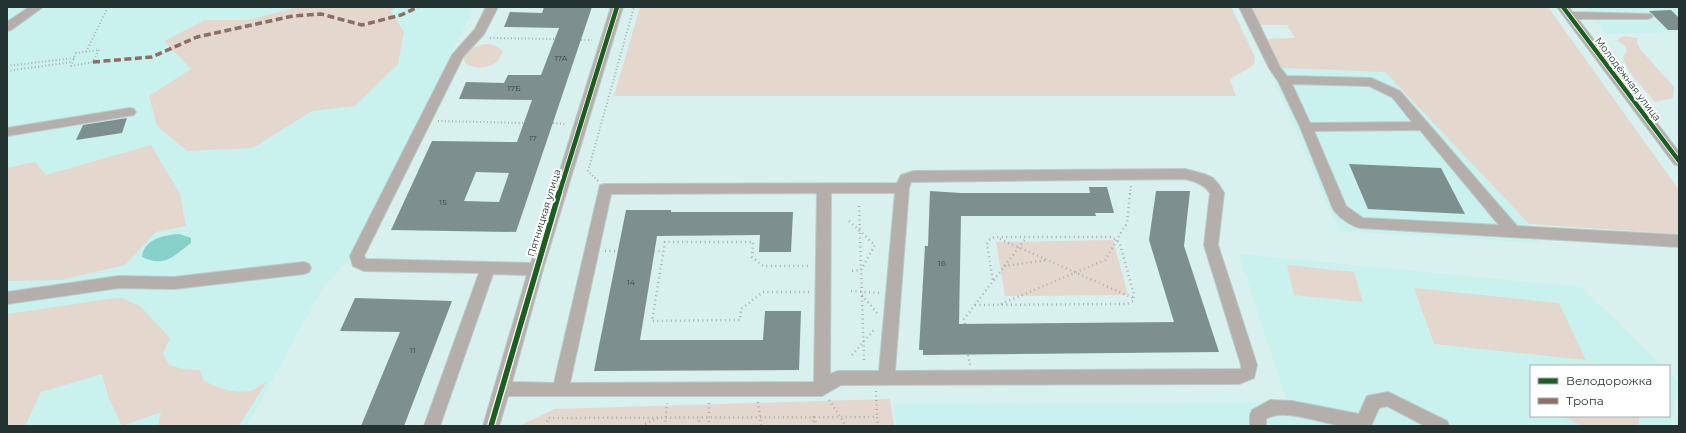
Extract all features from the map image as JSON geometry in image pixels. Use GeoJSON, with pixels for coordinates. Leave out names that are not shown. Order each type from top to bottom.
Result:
{"type":"FeatureCollection","features":[{"type":"Feature","properties":{"kind":"street"},"geometry":{"type":"LineString","coordinates":[[7,27],[38,7]]}},
{"type":"Feature","properties":{"kind":"street"},"geometry":{"type":"LineString","coordinates":[[492,7],[480,31],[458,55],[357,256],[358,262],[364,265],[536,269]]}},
{"type":"Feature","properties":{"kind":"street","name":"Пятницкая улица"},"geometry":{"type":"LineString","coordinates":[[491,426],[536,269],[616,7]]}},
{"type":"Feature","properties":{"kind":"street"},"geometry":{"type":"LineString","coordinates":[[1245,7],[1275,68],[1284,80],[1306,127],[1340,209],[1360,223],[1679,241]]}},
{"type":"Feature","properties":{"kind":"street"},"geometry":{"type":"LineString","coordinates":[[1566,11],[1647,16]]}},
{"type":"Feature","properties":{"kind":"street","name":"Молодёжная улица"},"geometry":{"type":"LineString","coordinates":[[1566,11],[1679,161]]}},
{"type":"Feature","properties":{"kind":"street"},"geometry":{"type":"LineString","coordinates":[[1284,80],[1371,82],[1396,94],[1513,232]]}},
{"type":"Feature","properties":{"kind":"street"},"geometry":{"type":"LineString","coordinates":[[7,132],[130,112]]}},
{"type":"Feature","properties":{"kind":"street"},"geometry":{"type":"LineString","coordinates":[[1306,127],[1423,126]]}},
{"type":"Feature","properties":{"kind":"street"},"geometry":{"type":"LineString","coordinates":[[502,389],[822,389],[838,378],[881,378],[1239,377],[1248,373],[1249,365],[1211,245],[1217,193],[1215,188],[1204,180],[1185,174],[1128,174],[1096,181],[914,176],[906,178],[902,188],[893,294],[881,378]]}},
{"type":"Feature","properties":{"kind":"street"},"geometry":{"type":"LineString","coordinates":[[822,389],[824,188]]}},
{"type":"Feature","properties":{"kind":"street"},"geometry":{"type":"LineString","coordinates":[[560,390],[605,189],[902,188]]}},
{"type":"Feature","properties":{"kind":"street"},"geometry":{"type":"LineString","coordinates":[[7,298],[119,282],[174,283],[304,268]]}},
{"type":"Feature","properties":{"kind":"street"},"geometry":{"type":"LineString","coordinates":[[432,426],[488,268]]}},
{"type":"Feature","properties":{"kind":"street"},"geometry":{"type":"LineString","coordinates":[[1258,426],[1258,416],[1270,408],[1292,408],[1364,423],[1372,401],[1388,399],[1441,426]]}},
{"type":"Feature","properties":{"kind":"path"},"geometry":{"type":"LineString","coordinates":[[85,52],[108,7]]}},
{"type":"Feature","properties":{"kind":"path"},"geometry":{"type":"LineString","coordinates":[[605,189],[588,171],[634,7]]}},
{"type":"Feature","properties":{"kind":"path"},"geometry":{"type":"LineString","coordinates":[[474,38],[555,39]]}},
{"type":"Feature","properties":{"kind":"path"},"geometry":{"type":"LineString","coordinates":[[581,40],[592,40]]}},
{"type":"Feature","properties":{"kind":"path"},"geometry":{"type":"LineString","coordinates":[[98,50],[93,62],[70,66],[74,58],[76,53],[98,50]]}},
{"type":"Feature","properties":{"kind":"path"},"geometry":{"type":"LineString","coordinates":[[7,66],[74,58]]}},
{"type":"Feature","properties":{"kind":"path"},"geometry":{"type":"LineString","coordinates":[[7,71],[72,62]]}},
{"type":"Feature","properties":{"kind":"path"},"geometry":{"type":"LineString","coordinates":[[426,121],[524,123]]}},
{"type":"Feature","properties":{"kind":"path"},"geometry":{"type":"LineString","coordinates":[[553,124],[565,124]]}},
{"type":"Feature","properties":{"kind":"path"},"geometry":{"type":"LineString","coordinates":[[998,305],[1105,260],[1127,222],[1132,185],[1128,174]]}},
{"type":"Feature","properties":{"kind":"path"},"geometry":{"type":"LineString","coordinates":[[859,206],[864,360]]}},
{"type":"Feature","properties":{"kind":"path"},"geometry":{"type":"LineString","coordinates":[[850,221],[875,245],[861,270]]}},
{"type":"Feature","properties":{"kind":"path"},"geometry":{"type":"LineString","coordinates":[[998,237],[1133,298]]}},
{"type":"Feature","properties":{"kind":"path"},"geometry":{"type":"LineString","coordinates":[[975,305],[1127,304],[1133,301],[1120,244],[1117,240],[1110,237],[998,237],[989,240],[987,244],[993,281]]}},
{"type":"Feature","properties":{"kind":"path"},"geometry":{"type":"LineString","coordinates":[[965,324],[964,319],[1026,237]]}},
{"type":"Feature","properties":{"kind":"path"},"geometry":{"type":"LineString","coordinates":[[823,266],[763,266],[752,257],[753,242],[665,242],[652,321],[740,320],[741,309],[763,292],[823,292]]}},
{"type":"Feature","properties":{"kind":"path"},"geometry":{"type":"LineString","coordinates":[[654,251],[663,251]]}},
{"type":"Feature","properties":{"kind":"path"},"geometry":{"type":"LineString","coordinates":[[1004,266],[1049,260]]}},
{"type":"Feature","properties":{"kind":"path"},"geometry":{"type":"LineString","coordinates":[[850,270],[861,270]]}},
{"type":"Feature","properties":{"kind":"path"},"geometry":{"type":"LineString","coordinates":[[851,291],[862,293],[893,294]]}},
{"type":"Feature","properties":{"kind":"path"},"geometry":{"type":"LineString","coordinates":[[862,293],[878,316]]}},
{"type":"Feature","properties":{"kind":"path"},"geometry":{"type":"LineString","coordinates":[[852,355],[878,326]]}},
{"type":"Feature","properties":{"kind":"path"},"geometry":{"type":"LineString","coordinates":[[878,426],[877,416],[881,378]]}},
{"type":"Feature","properties":{"kind":"path"},"geometry":{"type":"LineString","coordinates":[[822,389],[846,426]]}},
{"type":"Feature","properties":{"kind":"path"},"geometry":{"type":"LineString","coordinates":[[665,426],[669,390]]}},
{"type":"Feature","properties":{"kind":"path"},"geometry":{"type":"LineString","coordinates":[[709,390],[709,426]]}},
{"type":"Feature","properties":{"kind":"path"},"geometry":{"type":"LineString","coordinates":[[757,390],[761,426]]}},
{"type":"Feature","properties":{"kind":"path"},"geometry":{"type":"LineString","coordinates":[[546,426],[548,418],[877,416]]}},
{"type":"Feature","properties":{"kind":"path"},"geometry":{"type":"LineString","coordinates":[[640,426],[659,417]]}},
{"type":"Feature","properties":{"kind":"path"},"geometry":{"type":"LineString","coordinates":[[698,426],[700,417]]}},
{"type":"Feature","properties":{"kind":"path"},"geometry":{"type":"LineString","coordinates":[[812,426],[814,417]]}},
{"type":"Feature","properties":{"kind":"path"},"geometry":{"type":"LineString","coordinates":[[814,417],[817,426]]}},
{"type":"Feature","properties":{"kind":"shaded area"},"geometry":{"type":"Polygon","coordinates":[[[7,7],[474,7],[350,258],[322,289],[247,426],[7,426],[7,7]]]}},
{"type":"Feature","properties":{"kind":"shaded area"},"geometry":{"type":"Polygon","coordinates":[[[299,7],[396,7],[391,11],[404,32],[398,64],[355,106],[312,111],[253,148],[187,151],[157,126],[149,96],[191,69],[164,41],[205,20],[247,20],[299,7]]]}},
{"type":"Feature","properties":{"kind":"shaded area"},"geometry":{"type":"Polygon","coordinates":[[[640,7],[1231,7],[1255,57],[1254,64],[1230,80],[1236,96],[614,96],[640,7]]]}},
{"type":"Feature","properties":{"kind":"shaded area"},"geometry":{"type":"Polygon","coordinates":[[[1252,7],[1548,7],[1679,190],[1679,234],[1529,224],[1385,72],[1282,68],[1266,39],[1295,38],[1287,25],[1260,25],[1252,7]]]}},
{"type":"Feature","properties":{"kind":"shaded area"},"geometry":{"type":"Polygon","coordinates":[[[1585,7],[1677,7],[1679,9],[1679,32],[1606,34],[1585,7]]]}},
{"type":"Feature","properties":{"kind":"shaded area"},"geometry":{"type":"Polygon","coordinates":[[[1625,36],[1638,38],[1637,43],[1640,49],[1674,87],[1673,98],[1655,102],[1636,80],[1624,61],[1623,56],[1627,52],[1625,46],[1617,41],[1621,37],[1625,36]]]}},
{"type":"Feature","properties":{"kind":"shaded area"},"geometry":{"type":"Polygon","coordinates":[[[484,44],[494,45],[502,51],[501,56],[497,61],[493,64],[481,67],[470,66],[465,63],[463,57],[472,48],[484,44]]]}},
{"type":"Feature","properties":{"kind":"shaded area"},"geometry":{"type":"Polygon","coordinates":[[[1269,68],[1385,72],[1529,224],[1539,243],[1339,231],[1269,68]]]}},
{"type":"Feature","properties":{"kind":"shaded area"},"geometry":{"type":"Polygon","coordinates":[[[151,145],[180,194],[186,226],[156,232],[125,265],[61,280],[7,281],[7,168],[35,162],[46,175],[151,145]]]}},
{"type":"Feature","properties":{"kind":"shaded area"},"geometry":{"type":"Polygon","coordinates":[[[1113,240],[1128,295],[1005,296],[996,242],[1113,240]]]}},
{"type":"Feature","properties":{"kind":"shaded area"},"geometry":{"type":"Polygon","coordinates":[[[1239,254],[1581,287],[1662,365],[1530,365],[1530,417],[1670,417],[1670,373],[1679,381],[1671,426],[897,426],[895,404],[1287,402],[1239,254]]]}},
{"type":"Feature","properties":{"kind":"shaded area"},"geometry":{"type":"Polygon","coordinates":[[[1287,265],[1354,272],[1363,302],[1294,295],[1287,265]]]}},
{"type":"Feature","properties":{"kind":"shaded area"},"geometry":{"type":"Polygon","coordinates":[[[1414,288],[1559,303],[1586,360],[1434,344],[1414,288]]]}},
{"type":"Feature","properties":{"kind":"shaded area"},"geometry":{"type":"Polygon","coordinates":[[[122,298],[140,306],[170,338],[163,354],[169,365],[183,369],[200,370],[204,381],[221,388],[239,392],[251,391],[267,381],[239,426],[158,426],[161,412],[122,426],[109,399],[102,374],[41,392],[25,426],[7,426],[7,314],[122,298]]]}},
{"type":"Feature","properties":{"kind":"shaded area"},"geometry":{"type":"Polygon","coordinates":[[[890,399],[894,426],[519,426],[555,409],[890,399]]]}},
{"type":"Feature","properties":{"kind":"shaded area"},"geometry":{"type":"Polygon","coordinates":[[[1565,417],[1640,417],[1638,426],[1582,426],[1565,417]]]}},
{"type":"Feature","properties":{"kind":"water"},"geometry":{"type":"Polygon","coordinates":[[[179,234],[191,238],[191,243],[174,256],[163,261],[150,260],[142,257],[147,246],[151,242],[167,235],[179,234]]]}},
{"type":"Feature","properties":{"kind":"building"},"geometry":{"type":"Polygon","coordinates":[[[544,7],[592,7],[516,232],[391,230],[432,141],[517,142],[532,100],[459,99],[466,82],[504,83],[508,75],[541,75],[559,28],[504,27],[510,12],[542,13],[544,7]],[[476,172],[464,201],[499,202],[509,173],[476,172]]]}},
{"type":"Feature","properties":{"kind":"building"},"geometry":{"type":"Polygon","coordinates":[[[1671,10],[1679,18],[1679,30],[1668,30],[1649,11],[1671,10]]]}},
{"type":"Feature","properties":{"kind":"building"},"geometry":{"type":"Polygon","coordinates":[[[127,118],[122,133],[76,140],[83,125],[127,118]]]}},
{"type":"Feature","properties":{"kind":"building"},"geometry":{"type":"Polygon","coordinates":[[[1349,164],[1441,168],[1465,214],[1368,209],[1349,164]]]}},
{"type":"Feature","properties":{"kind":"building"},"geometry":{"type":"Polygon","coordinates":[[[1089,187],[1107,187],[1114,213],[1095,213],[1096,216],[961,216],[959,324],[1174,322],[1149,240],[1156,191],[1190,191],[1184,246],[1219,352],[923,355],[923,350],[919,350],[925,246],[928,246],[930,191],[961,193],[1090,193],[1089,187]]]}},
{"type":"Feature","properties":{"kind":"building"},"geometry":{"type":"Polygon","coordinates":[[[626,210],[671,210],[671,212],[793,212],[791,252],[759,252],[760,235],[657,236],[640,340],[763,340],[765,311],[801,311],[799,370],[594,371],[626,210]]]}},
{"type":"Feature","properties":{"kind":"building"},"geometry":{"type":"Polygon","coordinates":[[[355,298],[452,301],[404,426],[361,426],[400,332],[340,331],[355,298]]]}},
{"type":"Feature","properties":{"kind":"marked path"},"geometry":{"type":"LineString","coordinates":[[93,62],[152,57],[197,37],[293,16],[321,14],[362,25],[401,15],[418,7]]}},
{"type":"Feature","properties":{"kind":"cycle path"},"geometry":{"type":"LineString","coordinates":[[491,426],[536,269],[617,7]]}},
{"type":"Feature","properties":{"kind":"cycle path"},"geometry":{"type":"LineString","coordinates":[[1563,7],[1679,161]]}}]}
